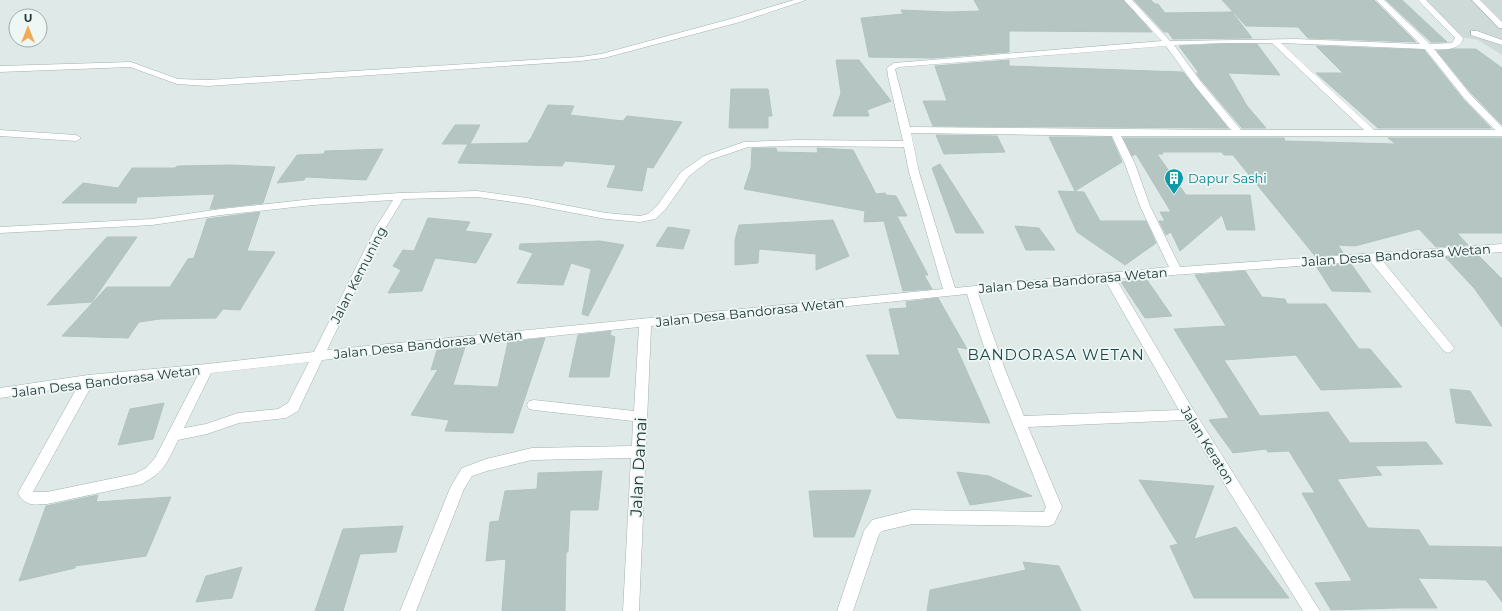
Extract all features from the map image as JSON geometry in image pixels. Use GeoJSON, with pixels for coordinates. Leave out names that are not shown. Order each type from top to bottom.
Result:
{"type":"FeatureCollection","features":[{"type":"Feature","properties":{"kind":"street"},"geometry":{"type":"LineString","coordinates":[[0,69],[131,64],[177,81],[208,83],[580,58],[601,56],[706,28],[802,0]]}},
{"type":"Feature","properties":{"kind":"street"},"geometry":{"type":"LineString","coordinates":[[1128,0],[1168,44],[1238,133]]}},
{"type":"Feature","properties":{"kind":"street"},"geometry":{"type":"LineString","coordinates":[[1380,0],[1428,47],[1467,96],[1502,133]]}},
{"type":"Feature","properties":{"kind":"street"},"geometry":{"type":"LineString","coordinates":[[950,292],[914,172],[906,130],[891,68],[897,65],[1224,41],[1274,41],[1428,47],[1454,45],[1459,41],[1459,38],[1422,0]]}},
{"type":"Feature","properties":{"kind":"street"},"geometry":{"type":"LineString","coordinates":[[1476,0],[1502,26]]}},
{"type":"Feature","properties":{"kind":"street"},"geometry":{"type":"LineString","coordinates":[[1474,33],[1502,42]]}},
{"type":"Feature","properties":{"kind":"street"},"geometry":{"type":"LineString","coordinates":[[1274,41],[1372,134]]}},
{"type":"Feature","properties":{"kind":"street"},"geometry":{"type":"LineString","coordinates":[[906,130],[1115,133],[1502,133]]}},
{"type":"Feature","properties":{"kind":"street"},"geometry":{"type":"LineString","coordinates":[[0,133],[76,138]]}},
{"type":"Feature","properties":{"kind":"street"},"geometry":{"type":"LineString","coordinates":[[1115,133],[1130,164],[1145,206],[1176,270]]}},
{"type":"Feature","properties":{"kind":"street"},"geometry":{"type":"LineString","coordinates":[[0,230],[152,222],[298,203],[400,196],[477,194],[527,201],[606,216],[640,219],[651,217],[662,208],[685,174],[707,158],[747,144],[909,144]]}},
{"type":"Feature","properties":{"kind":"street","name":"Jalan Kemuning"},"geometry":{"type":"LineString","coordinates":[[174,435],[207,429],[238,418],[281,414],[292,407],[381,227],[400,196]]}},
{"type":"Feature","properties":{"kind":"street","name":"Jalan Desa Bandorasa Wetan"},"geometry":{"type":"LineString","coordinates":[[4,393],[88,380],[207,369],[645,322],[1108,276],[1502,248]]}},
{"type":"Feature","properties":{"kind":"street"},"geometry":{"type":"LineString","coordinates":[[1373,257],[1448,348]]}},
{"type":"Feature","properties":{"kind":"street","name":"Jalan Keraton"},"geometry":{"type":"LineString","coordinates":[[1108,276],[1189,415],[1312,611]]}},
{"type":"Feature","properties":{"kind":"street"},"geometry":{"type":"LineString","coordinates":[[845,611],[872,531],[877,525],[912,517],[1049,519],[1054,507],[999,372],[971,290]]}},
{"type":"Feature","properties":{"kind":"street","name":"Jalan Damai"},"geometry":{"type":"LineString","coordinates":[[631,611],[645,322]]}},
{"type":"Feature","properties":{"kind":"street"},"geometry":{"type":"LineString","coordinates":[[88,380],[25,493],[31,499],[47,498],[137,480],[151,472],[160,462],[207,369]]}},
{"type":"Feature","properties":{"kind":"street"},"geometry":{"type":"LineString","coordinates":[[0,403],[4,393]]}},
{"type":"Feature","properties":{"kind":"street"},"geometry":{"type":"LineString","coordinates":[[534,405],[640,416]]}},
{"type":"Feature","properties":{"kind":"street"},"geometry":{"type":"LineString","coordinates":[[1020,422],[1189,415]]}},
{"type":"Feature","properties":{"kind":"street"},"geometry":{"type":"LineString","coordinates":[[408,611],[458,486],[467,472],[486,465],[532,454],[639,452]]}},
{"type":"Feature","properties":{"kind":"shaded area"},"geometry":{"type":"Polygon","coordinates":[[[1425,0],[1502,0],[1502,55],[1478,40],[1460,37],[1425,0]]]}},
{"type":"Feature","properties":{"kind":"building"},"geometry":{"type":"Polygon","coordinates":[[[974,0],[1123,0],[1152,32],[1009,31],[1009,52],[932,58],[869,57],[861,18],[903,14],[901,10],[948,12],[980,11],[974,0]]]}},
{"type":"Feature","properties":{"kind":"building"},"geometry":{"type":"Polygon","coordinates":[[[1134,0],[1151,0],[1155,4],[1158,4],[1165,13],[1232,12],[1252,38],[1173,39],[1168,32],[1164,32],[1134,0]]]}},
{"type":"Feature","properties":{"kind":"building"},"geometry":{"type":"Polygon","coordinates":[[[1222,0],[1374,0],[1416,42],[1308,38],[1298,27],[1246,26],[1222,0]]]}},
{"type":"Feature","properties":{"kind":"building"},"geometry":{"type":"Polygon","coordinates":[[[1386,0],[1402,0],[1447,42],[1431,42],[1386,0]]]}},
{"type":"Feature","properties":{"kind":"building"},"geometry":{"type":"Polygon","coordinates":[[[1257,44],[1280,75],[1228,73],[1247,106],[1266,128],[1242,128],[1202,81],[1196,73],[1199,73],[1179,46],[1257,44]]]}},
{"type":"Feature","properties":{"kind":"building"},"geometry":{"type":"Polygon","coordinates":[[[1316,46],[1424,50],[1463,99],[1491,128],[1378,128],[1316,73],[1343,73],[1316,46]]]}},
{"type":"Feature","properties":{"kind":"building"},"geometry":{"type":"Polygon","coordinates":[[[1476,49],[1502,68],[1502,125],[1471,93],[1437,51],[1476,49]]]}},
{"type":"Feature","properties":{"kind":"building"},"geometry":{"type":"Polygon","coordinates":[[[836,60],[859,60],[891,101],[867,110],[869,116],[833,116],[841,93],[836,60]]]}},
{"type":"Feature","properties":{"kind":"building"},"geometry":{"type":"Polygon","coordinates":[[[1009,60],[1009,66],[1183,72],[1228,128],[933,126],[923,101],[947,101],[935,66],[1009,60]]]}},
{"type":"Feature","properties":{"kind":"building"},"geometry":{"type":"Polygon","coordinates":[[[731,89],[768,89],[772,116],[768,116],[768,128],[729,128],[731,89]]]}},
{"type":"Feature","properties":{"kind":"building"},"geometry":{"type":"Polygon","coordinates":[[[548,105],[574,106],[570,115],[623,121],[627,116],[682,122],[653,168],[647,167],[642,191],[607,187],[616,165],[565,161],[562,166],[458,163],[468,144],[442,144],[455,125],[480,125],[470,144],[528,143],[548,105]]]}},
{"type":"Feature","properties":{"kind":"building"},"geometry":{"type":"Polygon","coordinates":[[[936,135],[997,136],[1005,152],[944,154],[936,135]]]}},
{"type":"Feature","properties":{"kind":"building"},"geometry":{"type":"Polygon","coordinates":[[[1049,137],[1111,137],[1122,162],[1075,191],[1049,137]]]}},
{"type":"Feature","properties":{"kind":"building"},"geometry":{"type":"Polygon","coordinates":[[[1123,138],[1284,138],[1285,141],[1396,144],[1388,138],[1502,138],[1502,233],[1457,233],[1468,245],[1436,247],[1419,229],[1355,246],[1338,245],[1344,254],[1315,256],[1233,155],[1224,155],[1222,152],[1162,152],[1163,154],[1157,154],[1186,195],[1250,195],[1255,230],[1227,230],[1222,215],[1180,251],[1171,232],[1166,235],[1159,221],[1165,221],[1160,212],[1171,212],[1136,154],[1132,156],[1123,138]]]}},
{"type":"Feature","properties":{"kind":"building"},"geometry":{"type":"Polygon","coordinates":[[[752,148],[776,148],[777,152],[818,153],[817,148],[853,150],[876,194],[885,193],[886,195],[896,196],[907,216],[897,216],[928,275],[924,275],[932,289],[903,291],[884,221],[864,222],[865,211],[744,189],[751,168],[752,148]]]}},
{"type":"Feature","properties":{"kind":"building"},"geometry":{"type":"Polygon","coordinates":[[[383,149],[366,180],[306,177],[304,180],[277,183],[297,155],[324,154],[325,151],[383,149]]]}},
{"type":"Feature","properties":{"kind":"building"},"geometry":{"type":"Polygon","coordinates":[[[940,164],[984,233],[956,233],[932,168],[940,164]]]}},
{"type":"Feature","properties":{"kind":"building"},"geometry":{"type":"Polygon","coordinates":[[[231,165],[275,167],[263,203],[210,209],[215,194],[137,197],[136,203],[62,203],[83,183],[118,188],[132,168],[175,168],[177,166],[231,165]]]}},
{"type":"Feature","properties":{"kind":"building"},"geometry":{"type":"Polygon","coordinates":[[[1058,191],[1084,192],[1100,221],[1146,221],[1156,243],[1125,265],[1077,232],[1058,191]]]}},
{"type":"Feature","properties":{"kind":"building"},"geometry":{"type":"Polygon","coordinates":[[[260,212],[247,251],[275,252],[240,310],[223,309],[216,318],[160,319],[139,322],[128,338],[62,336],[107,287],[170,287],[188,259],[194,258],[207,219],[260,212]]]}},
{"type":"Feature","properties":{"kind":"building"},"geometry":{"type":"Polygon","coordinates":[[[428,218],[470,222],[465,231],[492,234],[476,263],[435,258],[422,291],[388,293],[401,270],[393,266],[403,250],[414,251],[428,218]]]}},
{"type":"Feature","properties":{"kind":"building"},"geometry":{"type":"Polygon","coordinates":[[[833,220],[849,256],[816,270],[816,254],[759,249],[758,263],[735,265],[735,240],[739,225],[833,220]]]}},
{"type":"Feature","properties":{"kind":"building"},"geometry":{"type":"Polygon","coordinates":[[[1015,226],[1039,228],[1055,250],[1026,250],[1015,226]]]}},
{"type":"Feature","properties":{"kind":"building"},"geometry":{"type":"Polygon","coordinates":[[[668,227],[690,230],[683,249],[656,246],[668,227]]]}},
{"type":"Feature","properties":{"kind":"building"},"geometry":{"type":"Polygon","coordinates":[[[107,237],[137,237],[92,302],[47,305],[107,237]]]}},
{"type":"Feature","properties":{"kind":"building"},"geometry":{"type":"Polygon","coordinates":[[[600,241],[624,245],[588,316],[582,314],[591,269],[571,263],[563,285],[517,283],[533,253],[519,249],[520,244],[600,241]]]}},
{"type":"Feature","properties":{"kind":"building"},"geometry":{"type":"Polygon","coordinates":[[[1478,255],[1502,279],[1502,327],[1474,288],[1445,257],[1478,255]]]}},
{"type":"Feature","properties":{"kind":"building"},"geometry":{"type":"Polygon","coordinates":[[[1351,264],[1371,292],[1332,291],[1316,266],[1351,264]]]}},
{"type":"Feature","properties":{"kind":"building"},"geometry":{"type":"Polygon","coordinates":[[[1245,271],[1262,297],[1285,299],[1287,304],[1326,304],[1359,349],[1370,349],[1402,387],[1321,390],[1296,355],[1224,360],[1260,416],[1328,412],[1350,443],[1426,442],[1443,464],[1375,466],[1382,475],[1337,479],[1368,528],[1419,530],[1429,546],[1502,547],[1502,602],[1486,580],[1418,578],[1437,608],[1331,610],[1315,583],[1352,581],[1302,493],[1315,493],[1289,451],[1268,452],[1266,449],[1233,453],[1209,420],[1229,418],[1174,329],[1226,326],[1195,275],[1245,271]]]}},
{"type":"Feature","properties":{"kind":"building"},"geometry":{"type":"Polygon","coordinates":[[[1147,280],[1172,316],[1145,318],[1121,282],[1147,280]]]}},
{"type":"Feature","properties":{"kind":"building"},"geometry":{"type":"Polygon","coordinates":[[[938,298],[967,349],[956,347],[990,423],[897,418],[866,355],[900,355],[889,309],[907,308],[906,302],[938,298]]]}},
{"type":"Feature","properties":{"kind":"building"},"geometry":{"type":"Polygon","coordinates":[[[611,331],[610,335],[615,337],[609,377],[569,377],[578,335],[611,331]]]}},
{"type":"Feature","properties":{"kind":"building"},"geometry":{"type":"Polygon","coordinates":[[[545,338],[513,433],[445,431],[449,420],[411,415],[438,369],[431,370],[437,350],[465,347],[453,385],[498,387],[508,342],[545,338]]]}},
{"type":"Feature","properties":{"kind":"building"},"geometry":{"type":"Polygon","coordinates":[[[1450,389],[1470,391],[1492,426],[1456,423],[1450,389]]]}},
{"type":"Feature","properties":{"kind":"building"},"geometry":{"type":"Polygon","coordinates":[[[164,403],[153,439],[118,445],[130,409],[164,403]]]}},
{"type":"Feature","properties":{"kind":"building"},"geometry":{"type":"Polygon","coordinates":[[[602,471],[598,510],[570,510],[568,552],[566,552],[565,611],[502,611],[506,559],[486,561],[490,522],[499,521],[505,491],[537,489],[538,473],[602,471]]]}},
{"type":"Feature","properties":{"kind":"building"},"geometry":{"type":"Polygon","coordinates":[[[957,472],[989,476],[1032,496],[970,505],[957,472]]]}},
{"type":"Feature","properties":{"kind":"building"},"geometry":{"type":"Polygon","coordinates":[[[1139,480],[1214,486],[1194,539],[1236,527],[1289,598],[1194,598],[1170,546],[1178,544],[1139,480]]]}},
{"type":"Feature","properties":{"kind":"building"},"geometry":{"type":"Polygon","coordinates":[[[871,490],[854,537],[814,537],[809,491],[871,490]]]}},
{"type":"Feature","properties":{"kind":"building"},"geometry":{"type":"Polygon","coordinates":[[[98,495],[96,502],[171,497],[146,556],[75,566],[75,568],[19,581],[46,506],[98,495]]]}},
{"type":"Feature","properties":{"kind":"building"},"geometry":{"type":"Polygon","coordinates":[[[403,526],[396,552],[360,554],[343,611],[315,611],[343,529],[403,526]]]}},
{"type":"Feature","properties":{"kind":"building"},"geometry":{"type":"Polygon","coordinates":[[[1023,562],[1059,566],[1081,611],[927,611],[930,590],[1026,570],[1023,562]]]}},
{"type":"Feature","properties":{"kind":"building"},"geometry":{"type":"Polygon","coordinates":[[[242,567],[232,598],[196,602],[206,576],[242,567]]]}},
{"type":"Feature","properties":{"kind":"place","name":"Dapur Sashi"},"geometry":{"type":"Point","coordinates":[1174,195]}},
{"type":"Feature","properties":{"kind":"district","name":"BANDORASA WETAN"},"geometry":{"type":"Point","coordinates":[1056,355]}}]}
